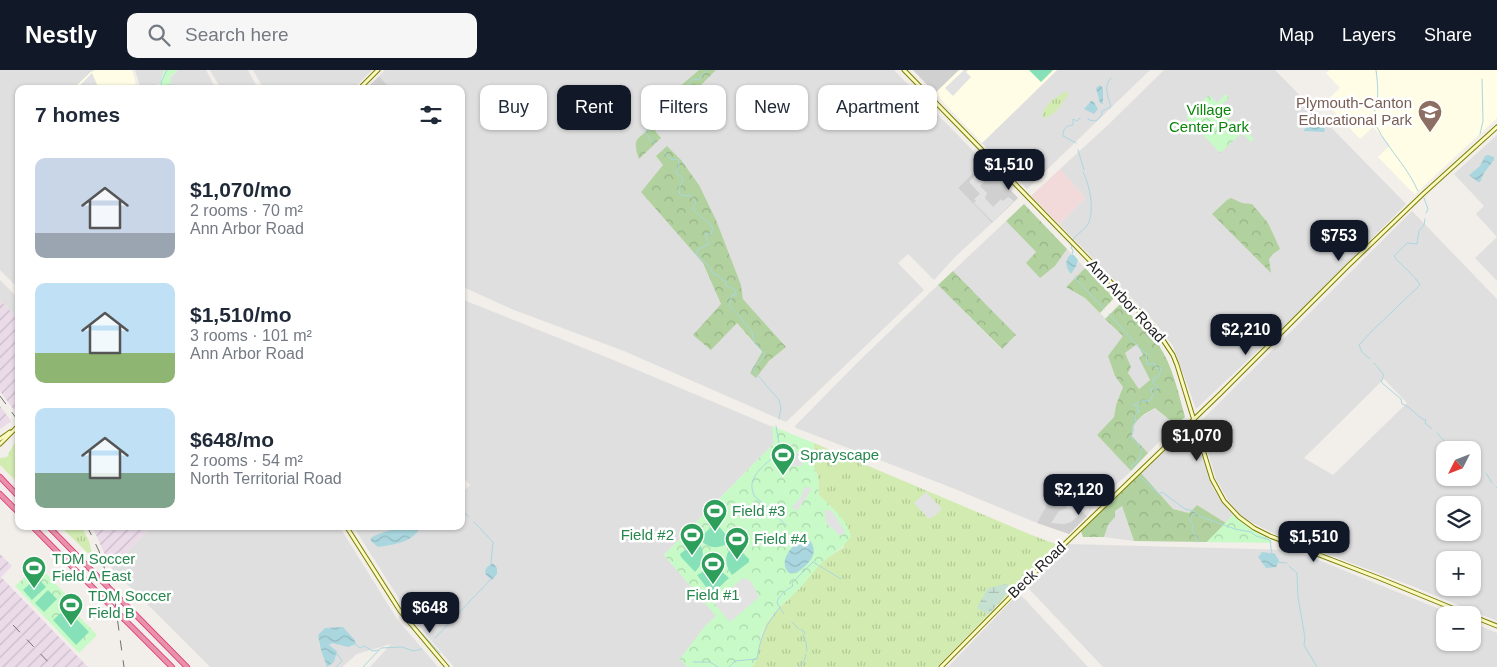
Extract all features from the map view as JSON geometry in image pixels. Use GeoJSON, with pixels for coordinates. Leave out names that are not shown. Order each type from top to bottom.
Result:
{"type":"FeatureCollection","features":[{"type":"Feature","properties":{"kind":"highway"},"geometry":{"type":"LineString","coordinates":[[0,478],[15,492]]}},
{"type":"Feature","properties":{"kind":"highway"},"geometry":{"type":"LineString","coordinates":[[0,494],[15,509]]}},
{"type":"Feature","properties":{"kind":"highway"},"geometry":{"type":"LineString","coordinates":[[36,530],[172,667]]}},
{"type":"Feature","properties":{"kind":"highway"},"geometry":{"type":"LineString","coordinates":[[52,530],[187,667]]}},
{"type":"Feature","properties":{"kind":"main road"},"geometry":{"type":"LineString","coordinates":[[363,85],[378,70]]}},
{"type":"Feature","properties":{"kind":"main road","name":"Ann Arbor Road"},"geometry":{"type":"LineString","coordinates":[[904,70],[1150,324],[1163,340],[1177,365],[1215,485],[1230,508],[1250,526],[1270,536],[1447,606]]}},
{"type":"Feature","properties":{"kind":"main road","name":"Beck Road"},"geometry":{"type":"LineString","coordinates":[[941,667],[1023,583],[1414,203],[1497,126]]}},
{"type":"Feature","properties":{"kind":"main road"},"geometry":{"type":"LineString","coordinates":[[0,439],[15,428]]}},
{"type":"Feature","properties":{"kind":"main road"},"geometry":{"type":"LineString","coordinates":[[0,444],[15,428]]}},
{"type":"Feature","properties":{"kind":"main road"},"geometry":{"type":"LineString","coordinates":[[349,530],[400,611],[447,667]]}},
{"type":"Feature","properties":{"kind":"main road","name":"Ann Arbor Road"},"geometry":{"type":"LineString","coordinates":[[1481,620],[1497,626]]}},
{"type":"Feature","properties":{"kind":"shaded area"},"geometry":{"type":"Polygon","coordinates":[[[0,70],[95,70],[77,85],[15,85],[15,285],[0,270],[0,70]]]}},
{"type":"Feature","properties":{"kind":"shaded area"},"geometry":{"type":"Polygon","coordinates":[[[95,70],[132,70],[136,84],[77,85],[95,70]]]}},
{"type":"Feature","properties":{"kind":"shaded area"},"geometry":{"type":"Polygon","coordinates":[[[135,70],[164,70],[160,84],[140,85],[135,70]]]}},
{"type":"Feature","properties":{"kind":"shaded area"},"geometry":{"type":"Polygon","coordinates":[[[178,70],[206,70],[214,85],[170,85],[169,79],[178,70]]]}},
{"type":"Feature","properties":{"kind":"shaded area"},"geometry":{"type":"Polygon","coordinates":[[[210,70],[248,70],[256,85],[219,85],[210,70]]]}},
{"type":"Feature","properties":{"kind":"shaded area"},"geometry":{"type":"Polygon","coordinates":[[[253,70],[372,70],[357,85],[262,85],[253,70]]]}},
{"type":"Feature","properties":{"kind":"shaded area"},"geometry":{"type":"Polygon","coordinates":[[[385,70],[894,70],[909,85],[818,85],[818,130],[937,130],[937,114],[984,162],[958,188],[992,223],[957,255],[934,280],[908,254],[898,263],[924,290],[786,422],[624,351],[514,310],[465,288],[465,85],[387,85],[379,76],[385,70]],[[706,269],[721,304],[762,353],[750,373],[756,377],[769,361],[786,347],[743,299],[741,285],[706,269]]]}},
{"type":"Feature","properties":{"kind":"shaded area"},"geometry":{"type":"Polygon","coordinates":[[[913,70],[959,70],[937,91],[937,85],[927,85],[913,70]]]}},
{"type":"Feature","properties":{"kind":"shaded area"},"geometry":{"type":"Polygon","coordinates":[[[959,70],[1057,70],[982,143],[937,95],[937,91],[959,70]]]}},
{"type":"Feature","properties":{"kind":"shaded area"},"geometry":{"type":"Polygon","coordinates":[[[964,70],[968,70],[966,72],[971,77],[953,96],[945,88],[964,70]]]}},
{"type":"Feature","properties":{"kind":"shaded area"},"geometry":{"type":"Polygon","coordinates":[[[1057,70],[1150,70],[1027,189],[982,143],[1057,70]]]}},
{"type":"Feature","properties":{"kind":"shaded area"},"geometry":{"type":"Polygon","coordinates":[[[1164,70],[1275,70],[1406,204],[1302,309],[1196,409],[1173,346],[1157,325],[1059,224],[1085,198],[1060,169],[1164,70]]]}},
{"type":"Feature","properties":{"kind":"shaded area","name":"Plymouth-Canton Educational Park"},"geometry":{"type":"Polygon","coordinates":[[[1330,70],[1497,70],[1497,118],[1415,194],[1417,197],[1378,157],[1390,145],[1373,127],[1360,139],[1325,102],[1340,88],[1326,73],[1330,70]]]}},
{"type":"Feature","properties":{"kind":"shaded area"},"geometry":{"type":"Polygon","coordinates":[[[92,73],[97,85],[80,85],[92,73]]]}},
{"type":"Feature","properties":{"kind":"shaded area"},"geometry":{"type":"Polygon","coordinates":[[[379,76],[387,85],[370,85],[379,76]]]}},
{"type":"Feature","properties":{"kind":"shaded area"},"geometry":{"type":"Polygon","coordinates":[[[1497,135],[1497,237],[1476,214],[1484,206],[1454,174],[1497,135]]]}},
{"type":"Feature","properties":{"kind":"shaded area"},"geometry":{"type":"Polygon","coordinates":[[[984,162],[1018,198],[992,223],[958,188],[984,162]]]}},
{"type":"Feature","properties":{"kind":"shaded area"},"geometry":{"type":"Polygon","coordinates":[[[983,167],[990,176],[980,186],[987,193],[985,198],[993,207],[1001,199],[1003,201],[1008,197],[1014,201],[993,222],[974,203],[976,201],[974,199],[980,194],[969,182],[983,167]]]}},
{"type":"Feature","properties":{"kind":"shaded area"},"geometry":{"type":"Polygon","coordinates":[[[1060,169],[1085,198],[1059,224],[1031,196],[1060,169]]]}},
{"type":"Feature","properties":{"kind":"shaded area"},"geometry":{"type":"Polygon","coordinates":[[[1412,211],[1497,299],[1497,621],[1481,614],[1481,606],[1461,606],[1436,596],[1481,596],[1481,551],[1436,551],[1436,596],[1277,535],[1243,518],[1228,500],[1216,479],[1199,423],[1412,211]],[[1384,379],[1304,458],[1333,475],[1407,403],[1384,379]]]}},
{"type":"Feature","properties":{"kind":"shaded area"},"geometry":{"type":"Polygon","coordinates":[[[1006,221],[1036,252],[1055,266],[1067,249],[1085,268],[1066,287],[1085,298],[1123,336],[1115,376],[1124,387],[1116,405],[1114,417],[1097,435],[1131,471],[1094,505],[1087,516],[1056,487],[1037,523],[795,426],[938,285],[1001,349],[1016,336],[953,271],[1006,221]]]}},
{"type":"Feature","properties":{"kind":"shaded area"},"geometry":{"type":"Polygon","coordinates":[[[1497,237],[1497,281],[1475,258],[1497,237]]]}},
{"type":"Feature","properties":{"kind":"shaded area"},"geometry":{"type":"Polygon","coordinates":[[[0,280],[15,295],[15,316],[0,300],[0,280]]]}},
{"type":"Feature","properties":{"kind":"shaded area"},"geometry":{"type":"Polygon","coordinates":[[[0,300],[15,316],[15,412],[0,391],[0,300]]]}},
{"type":"Feature","properties":{"kind":"shaded area"},"geometry":{"type":"Polygon","coordinates":[[[465,301],[773,427],[774,443],[664,555],[717,616],[705,626],[687,667],[454,667],[410,616],[356,530],[465,530],[465,490],[470,485],[465,479],[465,301]]]}},
{"type":"Feature","properties":{"kind":"shaded area"},"geometry":{"type":"Polygon","coordinates":[[[1137,344],[1143,355],[1140,358],[1150,380],[1139,389],[1128,373],[1124,353],[1137,344]]]}},
{"type":"Feature","properties":{"kind":"shaded area"},"geometry":{"type":"Polygon","coordinates":[[[0,406],[11,421],[0,429],[0,406]]]}},
{"type":"Feature","properties":{"kind":"shaded area"},"geometry":{"type":"Polygon","coordinates":[[[1155,408],[1176,425],[1148,453],[1132,436],[1132,429],[1137,420],[1155,408]]]}},
{"type":"Feature","properties":{"kind":"shaded area"},"geometry":{"type":"Polygon","coordinates":[[[1189,427],[1193,427],[1213,488],[1233,515],[1226,523],[1197,505],[1189,513],[1173,509],[1141,473],[1189,427]]]}},
{"type":"Feature","properties":{"kind":"shaded area"},"geometry":{"type":"Polygon","coordinates":[[[781,453],[802,453],[802,466],[787,466],[783,463],[781,453]]]}},
{"type":"Feature","properties":{"kind":"shaded area"},"geometry":{"type":"Polygon","coordinates":[[[805,487],[811,488],[811,490],[797,511],[792,507],[801,497],[805,487]]]}},
{"type":"Feature","properties":{"kind":"shaded area"},"geometry":{"type":"Polygon","coordinates":[[[1056,487],[1087,516],[1069,534],[1037,523],[1056,487]]]}},
{"type":"Feature","properties":{"kind":"shaded area"},"geometry":{"type":"Polygon","coordinates":[[[926,492],[942,509],[929,519],[914,503],[926,492]]]}},
{"type":"Feature","properties":{"kind":"shaded area"},"geometry":{"type":"Polygon","coordinates":[[[1067,502],[1078,513],[1078,516],[1071,522],[1064,524],[1051,523],[1059,511],[1067,508],[1065,505],[1067,502]]]}},
{"type":"Feature","properties":{"kind":"shaded area"},"geometry":{"type":"Polygon","coordinates":[[[1122,506],[1134,541],[1104,537],[1108,525],[1115,517],[1115,511],[1122,506]]]}},
{"type":"Feature","properties":{"kind":"shaded area"},"geometry":{"type":"Polygon","coordinates":[[[824,511],[832,511],[845,531],[843,535],[839,535],[830,528],[825,520],[824,511]]]}},
{"type":"Feature","properties":{"kind":"shaded area"},"geometry":{"type":"Polygon","coordinates":[[[94,530],[148,530],[111,568],[94,530]]]}},
{"type":"Feature","properties":{"kind":"shaded area"},"geometry":{"type":"Polygon","coordinates":[[[148,530],[341,530],[397,619],[438,667],[370,667],[391,644],[357,654],[342,667],[210,667],[111,568],[148,530]]]}},
{"type":"Feature","properties":{"kind":"shaded area"},"geometry":{"type":"Polygon","coordinates":[[[1068,544],[1288,550],[1301,553],[1436,608],[1436,651],[1481,651],[1481,626],[1497,633],[1497,667],[1103,667],[1030,590],[1029,582],[1068,544]]]}},
{"type":"Feature","properties":{"kind":"shaded area"},"geometry":{"type":"Polygon","coordinates":[[[0,554],[12,566],[1,577],[88,667],[0,667],[0,554]]]}},
{"type":"Feature","properties":{"kind":"shaded area"},"geometry":{"type":"Polygon","coordinates":[[[743,578],[751,581],[759,597],[730,622],[714,603],[743,578]]]}},
{"type":"Feature","properties":{"kind":"shaded area"},"geometry":{"type":"Polygon","coordinates":[[[1019,593],[1088,667],[948,667],[1019,593]]]}},
{"type":"Feature","properties":{"kind":"green space"},"geometry":{"type":"Polygon","coordinates":[[[164,70],[178,70],[169,78],[171,80],[170,85],[160,84],[164,70]]]}},
{"type":"Feature","properties":{"kind":"green space"},"geometry":{"type":"Polygon","coordinates":[[[699,70],[716,70],[701,85],[682,85],[699,70]]]}},
{"type":"Feature","properties":{"kind":"green space"},"geometry":{"type":"Polygon","coordinates":[[[1029,70],[1053,70],[1041,82],[1029,70]]]}},
{"type":"Feature","properties":{"kind":"green space"},"geometry":{"type":"Polygon","coordinates":[[[1065,92],[1068,92],[1068,94],[1064,102],[1051,115],[1043,118],[1044,110],[1047,106],[1065,92]]]}},
{"type":"Feature","properties":{"kind":"green space","name":"Village Center Park"},"geometry":{"type":"Polygon","coordinates":[[[1226,94],[1229,97],[1220,107],[1236,128],[1249,126],[1245,130],[1254,139],[1251,142],[1242,133],[1220,153],[1193,124],[1183,133],[1181,131],[1190,122],[1186,116],[1209,95],[1217,103],[1226,94]]]}},
{"type":"Feature","properties":{"kind":"green space"},"geometry":{"type":"Polygon","coordinates":[[[647,130],[656,130],[661,138],[639,159],[636,145],[638,138],[647,130]]]}},
{"type":"Feature","properties":{"kind":"green space"},"geometry":{"type":"Polygon","coordinates":[[[667,146],[681,160],[699,185],[716,220],[741,285],[743,299],[786,347],[769,361],[756,378],[750,373],[762,352],[737,323],[711,350],[693,335],[721,304],[703,263],[641,192],[663,165],[656,156],[667,146]]]}},
{"type":"Feature","properties":{"kind":"green space"},"geometry":{"type":"Polygon","coordinates":[[[1231,198],[1242,203],[1252,204],[1268,223],[1280,249],[1269,259],[1271,273],[1212,214],[1231,198]]]}},
{"type":"Feature","properties":{"kind":"green space"},"geometry":{"type":"Polygon","coordinates":[[[1024,204],[1067,249],[1055,266],[1040,278],[1026,263],[1036,252],[1006,221],[1024,204]]]}},
{"type":"Feature","properties":{"kind":"green space"},"geometry":{"type":"Polygon","coordinates":[[[1085,268],[1114,298],[1100,313],[1085,298],[1066,287],[1085,268]]]}},
{"type":"Feature","properties":{"kind":"green space"},"geometry":{"type":"Polygon","coordinates":[[[953,271],[1016,335],[1002,349],[938,285],[953,271]]]}},
{"type":"Feature","properties":{"kind":"green space"},"geometry":{"type":"Polygon","coordinates":[[[1120,304],[1154,339],[1163,352],[1171,370],[1185,417],[1176,425],[1155,408],[1136,422],[1132,430],[1132,436],[1148,453],[1131,471],[1097,435],[1114,417],[1116,405],[1123,387],[1115,376],[1108,356],[1123,336],[1105,319],[1120,304]],[[1137,344],[1125,353],[1131,367],[1128,373],[1139,389],[1150,380],[1139,358],[1143,355],[1137,344]]]}},
{"type":"Feature","properties":{"kind":"green space"},"geometry":{"type":"Polygon","coordinates":[[[772,426],[814,443],[812,463],[818,476],[819,495],[846,524],[851,536],[841,548],[820,565],[772,616],[762,633],[757,658],[752,667],[687,667],[680,659],[705,626],[716,616],[664,555],[774,443],[772,426]]]}},
{"type":"Feature","properties":{"kind":"green space"},"geometry":{"type":"Polygon","coordinates":[[[814,443],[1058,545],[937,667],[752,667],[766,623],[800,588],[821,562],[844,547],[827,503],[819,495],[818,476],[812,463],[814,443]]]}},
{"type":"Feature","properties":{"kind":"green space"},"geometry":{"type":"Polygon","coordinates":[[[14,444],[15,480],[0,465],[0,458],[7,457],[14,444]]]}},
{"type":"Feature","properties":{"kind":"green space"},"geometry":{"type":"Polygon","coordinates":[[[1141,473],[1173,509],[1189,513],[1197,505],[1226,523],[1207,542],[1134,541],[1122,506],[1115,511],[1115,517],[1108,525],[1104,537],[1083,537],[1081,531],[1141,473]]]}},
{"type":"Feature","properties":{"kind":"green space"},"geometry":{"type":"Polygon","coordinates":[[[1233,515],[1252,530],[1271,540],[1272,543],[1207,542],[1233,515]]]}},
{"type":"Feature","properties":{"kind":"green space","name":"Field #3"},"geometry":{"type":"Polygon","coordinates":[[[714,524],[717,524],[731,541],[722,546],[714,547],[707,545],[699,539],[714,524]]]}},
{"type":"Feature","properties":{"kind":"green space"},"geometry":{"type":"Polygon","coordinates":[[[64,530],[83,530],[89,541],[93,558],[64,530]]]}},
{"type":"Feature","properties":{"kind":"green space","name":"Field #2"},"geometry":{"type":"Polygon","coordinates":[[[698,540],[703,557],[701,564],[695,572],[680,554],[698,540]]]}},
{"type":"Feature","properties":{"kind":"green space","name":"Field #4"},"geometry":{"type":"Polygon","coordinates":[[[734,544],[749,559],[749,562],[732,575],[726,559],[728,552],[734,544]]]}},
{"type":"Feature","properties":{"kind":"green space"},"geometry":{"type":"Polygon","coordinates":[[[38,565],[71,600],[67,604],[97,635],[79,653],[15,586],[38,565]]]}},
{"type":"Feature","properties":{"kind":"green space","name":"Field #1"},"geometry":{"type":"Polygon","coordinates":[[[704,571],[721,571],[729,578],[714,592],[710,592],[697,575],[704,571]]]}},
{"type":"Feature","properties":{"kind":"green space","name":"TDM Soccer Field A East"},"geometry":{"type":"Polygon","coordinates":[[[37,577],[46,587],[32,600],[23,590],[37,577]]]}},
{"type":"Feature","properties":{"kind":"green space"},"geometry":{"type":"Polygon","coordinates":[[[1008,585],[1009,591],[989,614],[977,608],[989,588],[1008,585]]]}},
{"type":"Feature","properties":{"kind":"green space"},"geometry":{"type":"Polygon","coordinates":[[[48,590],[57,599],[44,612],[35,603],[48,590]]]}},
{"type":"Feature","properties":{"kind":"green space","name":"TDM Soccer Field B"},"geometry":{"type":"Polygon","coordinates":[[[66,608],[89,632],[76,645],[53,620],[66,608]]]}},
{"type":"Feature","properties":{"kind":"water"},"geometry":{"type":"Polygon","coordinates":[[[1100,85],[1103,88],[1103,104],[1100,103],[1096,88],[1100,85]]]}},
{"type":"Feature","properties":{"kind":"water"},"geometry":{"type":"Polygon","coordinates":[[[1093,101],[1098,109],[1094,114],[1084,109],[1093,101]]]}},
{"type":"Feature","properties":{"kind":"water"},"geometry":{"type":"Polygon","coordinates":[[[1315,118],[1325,129],[1324,132],[1303,131],[1315,118]]]}},
{"type":"Feature","properties":{"kind":"water"},"geometry":{"type":"Polygon","coordinates":[[[1485,156],[1494,157],[1494,160],[1480,182],[1478,182],[1469,175],[1480,166],[1485,156]]]}},
{"type":"Feature","properties":{"kind":"water"},"geometry":{"type":"Polygon","coordinates":[[[1070,255],[1074,255],[1078,260],[1071,274],[1066,265],[1070,255]]]}},
{"type":"Feature","properties":{"kind":"water"},"geometry":{"type":"Polygon","coordinates":[[[392,530],[419,530],[403,542],[378,547],[371,541],[371,538],[392,530]]]}},
{"type":"Feature","properties":{"kind":"water"},"geometry":{"type":"Polygon","coordinates":[[[804,538],[808,538],[811,542],[814,553],[807,564],[799,571],[789,573],[786,568],[785,558],[791,549],[804,538]]]}},
{"type":"Feature","properties":{"kind":"water"},"geometry":{"type":"Polygon","coordinates":[[[1262,552],[1275,554],[1279,560],[1276,567],[1266,568],[1258,557],[1262,552]]]}},
{"type":"Feature","properties":{"kind":"water"},"geometry":{"type":"Polygon","coordinates":[[[493,563],[497,568],[497,574],[492,580],[486,575],[485,571],[493,563]]]}},
{"type":"Feature","properties":{"kind":"water"},"geometry":{"type":"Polygon","coordinates":[[[343,627],[356,644],[348,647],[332,643],[329,645],[337,651],[334,662],[327,667],[318,635],[325,628],[343,627]]]}},
{"type":"Feature","properties":{"kind":"waterway"},"geometry":{"type":"LineString","coordinates":[[161,85],[167,70]]}},
{"type":"Feature","properties":{"kind":"waterway"},"geometry":{"type":"LineString","coordinates":[[655,143],[650,140],[646,131],[655,128],[669,109],[669,102],[675,99],[693,79],[699,80],[707,70]]}},
{"type":"Feature","properties":{"kind":"waterway"},"geometry":{"type":"LineString","coordinates":[[1376,70],[1377,101],[1372,116],[1382,136],[1407,171],[1418,191]]}},
{"type":"Feature","properties":{"kind":"waterway"},"geometry":{"type":"LineString","coordinates":[[1088,118],[1089,120],[1096,121],[1102,115],[1102,111],[1111,107],[1107,88],[1111,78]]}},
{"type":"Feature","properties":{"kind":"waterway"},"geometry":{"type":"LineString","coordinates":[[1480,134],[1483,121],[1482,79]]}},
{"type":"Feature","properties":{"kind":"waterway"},"geometry":{"type":"LineString","coordinates":[[1076,143],[1063,136],[1063,133],[1065,128],[1073,125],[1073,119],[1077,121],[1080,118]]}},
{"type":"Feature","properties":{"kind":"waterway"},"geometry":{"type":"LineString","coordinates":[[1078,150],[1084,170]]}},
{"type":"Feature","properties":{"kind":"waterway"},"geometry":{"type":"LineString","coordinates":[[663,151],[672,160],[677,159],[679,162],[676,173],[683,180],[678,190],[680,194],[684,196],[690,195],[696,202],[692,209],[713,228],[711,234],[705,234],[709,244],[697,250],[697,255],[710,267],[713,274],[726,282],[726,286],[736,291],[736,295],[732,295],[729,305],[748,326],[752,332],[753,339],[765,355],[753,370],[779,400],[781,408],[779,419]]}},
{"type":"Feature","properties":{"kind":"waterway"},"geometry":{"type":"LineString","coordinates":[[1072,241],[1086,227],[1091,215],[1090,192],[1083,172]]}},
{"type":"Feature","properties":{"kind":"waterway"},"geometry":{"type":"LineString","coordinates":[[1424,198],[1428,209],[1426,213]]}},
{"type":"Feature","properties":{"kind":"waterway"},"geometry":{"type":"LineString","coordinates":[[1370,359],[1362,352],[1359,345],[1420,285],[1415,277],[1394,256],[1407,243],[1417,244],[1419,231],[1424,225],[1425,219]]}},
{"type":"Feature","properties":{"kind":"waterway"},"geometry":{"type":"LineString","coordinates":[[1072,245],[1072,255]]}},
{"type":"Feature","properties":{"kind":"waterway"},"geometry":{"type":"LineString","coordinates":[[1076,276],[1076,279],[1104,309]]}},
{"type":"Feature","properties":{"kind":"waterway"},"geometry":{"type":"LineString","coordinates":[[1109,314],[1135,343]]}},
{"type":"Feature","properties":{"kind":"waterway"},"geometry":{"type":"LineString","coordinates":[[1132,468],[1131,466],[1137,462],[1142,452],[1137,442],[1131,437],[1134,430],[1132,426],[1136,422],[1135,415],[1140,411],[1134,405],[1144,400],[1149,402],[1153,395],[1150,389],[1158,387],[1153,383],[1153,379],[1158,377],[1161,371],[1160,368],[1156,368],[1154,363],[1147,365],[1146,353],[1136,344]]}},
{"type":"Feature","properties":{"kind":"waterway"},"geometry":{"type":"LineString","coordinates":[[1374,363],[1384,375],[1382,383],[1401,399],[1402,404],[1420,418],[1426,420],[1425,423],[1432,429]]}},
{"type":"Feature","properties":{"kind":"waterway"},"geometry":{"type":"LineString","coordinates":[[776,426],[779,443]]}},
{"type":"Feature","properties":{"kind":"waterway"},"geometry":{"type":"LineString","coordinates":[[1437,433],[1444,441]]}},
{"type":"Feature","properties":{"kind":"waterway"},"geometry":{"type":"LineString","coordinates":[[779,449],[779,453],[757,473],[752,483],[752,489],[754,496],[787,526]]}},
{"type":"Feature","properties":{"kind":"waterway"},"geometry":{"type":"LineString","coordinates":[[1486,473],[1492,483]]}},
{"type":"Feature","properties":{"kind":"waterway"},"geometry":{"type":"LineString","coordinates":[[1139,476],[1158,495],[1162,492],[1185,509],[1194,511],[1199,516],[1270,540],[1272,555]]}},
{"type":"Feature","properties":{"kind":"waterway"},"geometry":{"type":"LineString","coordinates":[[465,513],[469,517]]}},
{"type":"Feature","properties":{"kind":"waterway"},"geometry":{"type":"LineString","coordinates":[[1195,513],[1190,521],[1193,525],[1192,531],[1197,538],[1197,542]]}},
{"type":"Feature","properties":{"kind":"waterway"},"geometry":{"type":"LineString","coordinates":[[474,522],[493,542],[491,564]]}},
{"type":"Feature","properties":{"kind":"waterway"},"geometry":{"type":"LineString","coordinates":[[813,562],[841,579]]}},
{"type":"Feature","properties":{"kind":"waterway"},"geometry":{"type":"LineString","coordinates":[[784,614],[777,603],[779,598],[793,586],[792,583],[813,562]]}},
{"type":"Feature","properties":{"kind":"waterway"},"geometry":{"type":"LineString","coordinates":[[1277,562],[1287,563]]}},
{"type":"Feature","properties":{"kind":"waterway"},"geometry":{"type":"LineString","coordinates":[[1289,566],[1297,573],[1298,597],[1305,638],[1304,645],[1317,667]]}},
{"type":"Feature","properties":{"kind":"waterway"},"geometry":{"type":"LineString","coordinates":[[435,638],[492,578]]}},
{"type":"Feature","properties":{"kind":"waterway"},"geometry":{"type":"LineString","coordinates":[[729,667],[735,661],[757,659],[764,632],[780,607]]}},
{"type":"Feature","properties":{"kind":"waterway"},"geometry":{"type":"LineString","coordinates":[[792,622],[799,629]]}},
{"type":"Feature","properties":{"kind":"waterway"},"geometry":{"type":"LineString","coordinates":[[418,629],[440,653]]}},
{"type":"Feature","properties":{"kind":"waterway"},"geometry":{"type":"LineString","coordinates":[[801,630],[805,632],[803,637],[806,642],[807,651]]}},
{"type":"Feature","properties":{"kind":"waterway"},"geometry":{"type":"LineString","coordinates":[[355,644],[360,648],[364,646],[373,651],[379,650]]}},
{"type":"Feature","properties":{"kind":"waterway"},"geometry":{"type":"LineString","coordinates":[[363,667],[381,648],[402,647],[413,651],[422,649]]}},
{"type":"Feature","properties":{"kind":"waterway"},"geometry":{"type":"LineString","coordinates":[[335,654],[342,661],[336,667]]}},
{"type":"Feature","properties":{"kind":"waterway"},"geometry":{"type":"LineString","coordinates":[[799,667],[804,661],[806,654]]}},
{"type":"Feature","properties":{"kind":"waterway"},"geometry":{"type":"LineString","coordinates":[[693,662],[710,662],[718,667]]}},
{"type":"Feature","properties":{"kind":"railway"},"geometry":{"type":"LineString","coordinates":[[0,396],[15,417]]}},
{"type":"Feature","properties":{"kind":"railway"},"geometry":{"type":"LineString","coordinates":[[89,530],[99,551],[115,602],[124,667]]}},
{"type":"Feature","properties":{"kind":"railway"},"geometry":{"type":"LineString","coordinates":[[13,625],[53,667]]}},
{"type":"Feature","properties":{"kind":"place","name":"Plymouth-Canton Educational Park"},"geometry":{"type":"Point","coordinates":[1430,133]}},
{"type":"Feature","properties":{"kind":"place","name":"Sprayscape"},"geometry":{"type":"Point","coordinates":[783,476]}},
{"type":"Feature","properties":{"kind":"place","name":"Field #3"},"geometry":{"type":"Point","coordinates":[715,532]}},
{"type":"Feature","properties":{"kind":"place","name":"Field #2"},"geometry":{"type":"Point","coordinates":[692,556]}},
{"type":"Feature","properties":{"kind":"place","name":"Field #4"},"geometry":{"type":"Point","coordinates":[737,560]}},
{"type":"Feature","properties":{"kind":"place","name":"Field #1"},"geometry":{"type":"Point","coordinates":[713,585]}},
{"type":"Feature","properties":{"kind":"place","name":"TDM Soccer Field A East"},"geometry":{"type":"Point","coordinates":[34,589]}},
{"type":"Feature","properties":{"kind":"place","name":"TDM Soccer Field B"},"geometry":{"type":"Point","coordinates":[71,626]}}]}
